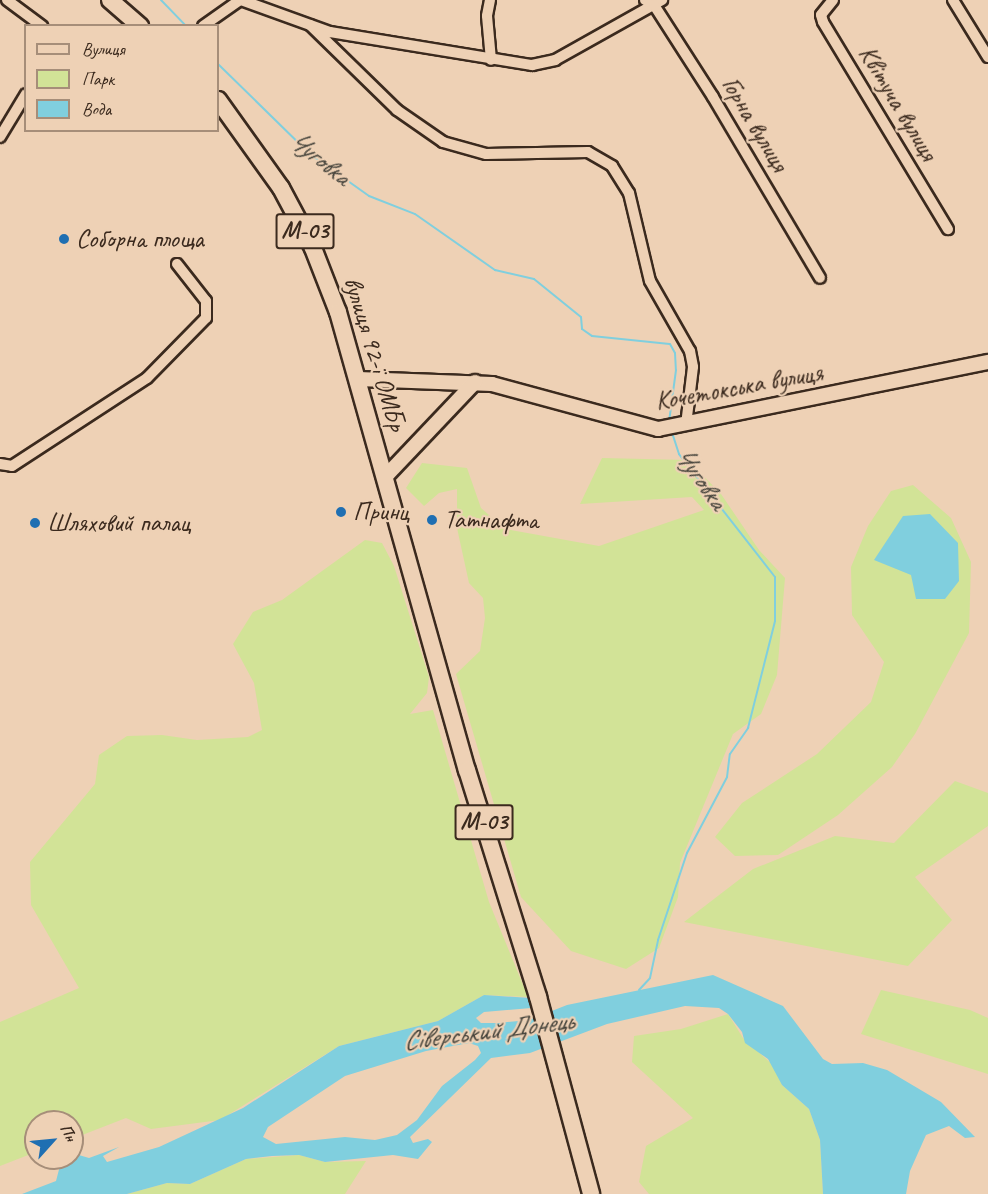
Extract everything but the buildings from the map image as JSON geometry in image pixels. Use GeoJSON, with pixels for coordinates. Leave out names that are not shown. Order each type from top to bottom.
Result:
{"type":"FeatureCollection","features":[{"type":"Feature","properties":{"kind":"highway"},"geometry":{"type":"LineString","coordinates":[[110,0],[138,24]]}},
{"type":"Feature","properties":{"kind":"highway","name":"вулиця 92-ї ОМБр"},"geometry":{"type":"LineString","coordinates":[[219,101],[263,159],[298,218],[326,280],[358,379],[432,645],[538,997],[591,1194]]}},
{"type":"Feature","properties":{"kind":"main road","name":"Кочетокська вулиця"},"geometry":{"type":"LineString","coordinates":[[358,379],[475,382],[643,427],[676,427],[988,362]]}},
{"type":"Feature","properties":{"kind":"main road"},"geometry":{"type":"LineString","coordinates":[[385,477],[475,382]]}},
{"type":"Feature","properties":{"kind":"street"},"geometry":{"type":"LineString","coordinates":[[7,0],[39,24]]}},
{"type":"Feature","properties":{"kind":"street"},"geometry":{"type":"LineString","coordinates":[[490,0],[487,16],[491,60]]}},
{"type":"Feature","properties":{"kind":"street","name":"Квітуча вулиця"},"geometry":{"type":"LineString","coordinates":[[833,0],[821,15],[823,22],[948,230]]}},
{"type":"Feature","properties":{"kind":"street"},"geometry":{"type":"LineString","coordinates":[[953,0],[988,57]]}},
{"type":"Feature","properties":{"kind":"street"},"geometry":{"type":"LineString","coordinates":[[205,24],[234,1],[310,25],[491,60],[532,65],[555,60],[654,2]]}},
{"type":"Feature","properties":{"kind":"street","name":"Горна вулиця"},"geometry":{"type":"LineString","coordinates":[[654,2],[820,278]]}},
{"type":"Feature","properties":{"kind":"street"},"geometry":{"type":"LineString","coordinates":[[310,25],[398,110],[443,142],[486,154],[588,152],[612,166],[629,193],[650,281],[690,351],[692,376],[676,427]]}},
{"type":"Feature","properties":{"kind":"street"},"geometry":{"type":"LineString","coordinates":[[0,137],[24,97]]}},
{"type":"Feature","properties":{"kind":"street"},"geometry":{"type":"LineString","coordinates":[[0,464],[12,466],[147,378],[206,318],[206,301],[177,264]]}},
{"type":"Feature","properties":{"kind":"green space"},"geometry":{"type":"Polygon","coordinates":[[[602,458],[688,460],[721,494],[759,550],[785,578],[777,675],[761,714],[733,734],[680,863],[678,897],[659,948],[626,969],[571,951],[521,897],[456,674],[480,651],[485,618],[483,598],[469,583],[457,528],[457,489],[439,493],[424,506],[406,488],[422,463],[467,468],[481,508],[505,529],[599,546],[704,510],[692,497],[580,504],[602,458]]]}},
{"type":"Feature","properties":{"kind":"green space"},"geometry":{"type":"Polygon","coordinates":[[[913,485],[951,518],[971,562],[969,633],[915,734],[892,767],[838,815],[778,855],[735,856],[715,837],[742,803],[817,754],[871,702],[884,662],[852,615],[851,567],[868,526],[891,491],[913,485]]]}},
{"type":"Feature","properties":{"kind":"green space"},"geometry":{"type":"Polygon","coordinates":[[[365,540],[382,543],[394,566],[429,677],[427,693],[410,714],[433,710],[489,902],[528,997],[484,995],[438,1021],[339,1046],[220,1120],[151,1129],[126,1118],[84,1134],[84,1110],[24,1110],[24,1157],[0,1166],[0,1022],[79,988],[31,905],[30,862],[95,784],[99,755],[127,736],[162,735],[197,740],[248,737],[262,730],[254,683],[233,644],[253,612],[282,600],[365,540]]]}},
{"type":"Feature","properties":{"kind":"green space"},"geometry":{"type":"Polygon","coordinates":[[[955,781],[988,793],[988,826],[915,877],[952,920],[908,966],[684,922],[753,869],[835,836],[894,843],[955,781]]]}},
{"type":"Feature","properties":{"kind":"green space"},"geometry":{"type":"Polygon","coordinates":[[[881,990],[970,1010],[988,1018],[988,1074],[861,1034],[881,990]]]}},
{"type":"Feature","properties":{"kind":"green space"},"geometry":{"type":"Polygon","coordinates":[[[728,1014],[743,1038],[774,1066],[782,1085],[809,1109],[820,1140],[823,1194],[649,1194],[639,1182],[646,1146],[693,1118],[632,1062],[634,1036],[681,1029],[728,1014]]]}},
{"type":"Feature","properties":{"kind":"green space"},"geometry":{"type":"Polygon","coordinates":[[[299,1155],[325,1162],[366,1161],[345,1194],[127,1194],[167,1183],[190,1184],[246,1159],[299,1155]]]}},
{"type":"Feature","properties":{"kind":"water"},"geometry":{"type":"Polygon","coordinates":[[[930,514],[958,543],[959,581],[945,599],[916,599],[911,575],[874,560],[903,516],[930,514]]]}},
{"type":"Feature","properties":{"kind":"water","name":"Сіверський Донець"},"geometry":{"type":"Polygon","coordinates":[[[713,975],[783,1006],[823,1059],[832,1064],[863,1063],[887,1070],[941,1102],[975,1137],[965,1138],[949,1126],[926,1135],[910,1171],[906,1194],[823,1194],[820,1140],[809,1109],[782,1085],[768,1059],[745,1043],[742,1032],[728,1014],[719,1008],[685,1006],[607,1024],[530,1053],[491,1058],[410,1137],[413,1143],[428,1139],[432,1142],[418,1159],[393,1155],[325,1162],[299,1155],[272,1156],[246,1159],[190,1184],[167,1183],[127,1194],[22,1194],[56,1181],[59,1170],[84,1170],[84,1157],[89,1158],[119,1147],[103,1156],[107,1162],[159,1147],[243,1108],[339,1046],[438,1021],[484,995],[531,998],[531,1008],[484,1012],[476,1018],[481,1023],[529,1020],[567,1005],[713,975]],[[469,1043],[426,1051],[345,1076],[268,1127],[263,1137],[276,1144],[345,1137],[375,1140],[397,1135],[417,1120],[442,1086],[481,1053],[478,1046],[469,1043]]]}},
{"type":"Feature","properties":{"kind":"waterway","name":"Чуговка"},"geometry":{"type":"LineString","coordinates":[[161,0],[184,24]]}},
{"type":"Feature","properties":{"kind":"waterway","name":"Чуговка"},"geometry":{"type":"LineString","coordinates":[[219,65],[310,154],[369,196],[415,214],[495,270],[534,279],[581,317],[582,329],[592,336],[670,344],[675,353],[676,370],[669,422]]}},
{"type":"Feature","properties":{"kind":"waterway","name":"Чуговка"},"geometry":{"type":"LineString","coordinates":[[639,990],[650,978],[658,940],[687,853],[727,777],[730,754],[748,728],[775,621],[775,577],[679,454],[672,433]]}},
{"type":"Feature","properties":{"kind":"place","name":"Соборна площа"},"geometry":{"type":"Point","coordinates":[64,239]}},
{"type":"Feature","properties":{"kind":"place","name":"Принц"},"geometry":{"type":"Point","coordinates":[341,512]}},
{"type":"Feature","properties":{"kind":"place","name":"Татнафта"},"geometry":{"type":"Point","coordinates":[432,520]}},
{"type":"Feature","properties":{"kind":"place","name":"Шляховий палац"},"geometry":{"type":"Point","coordinates":[35,523]}}]}
